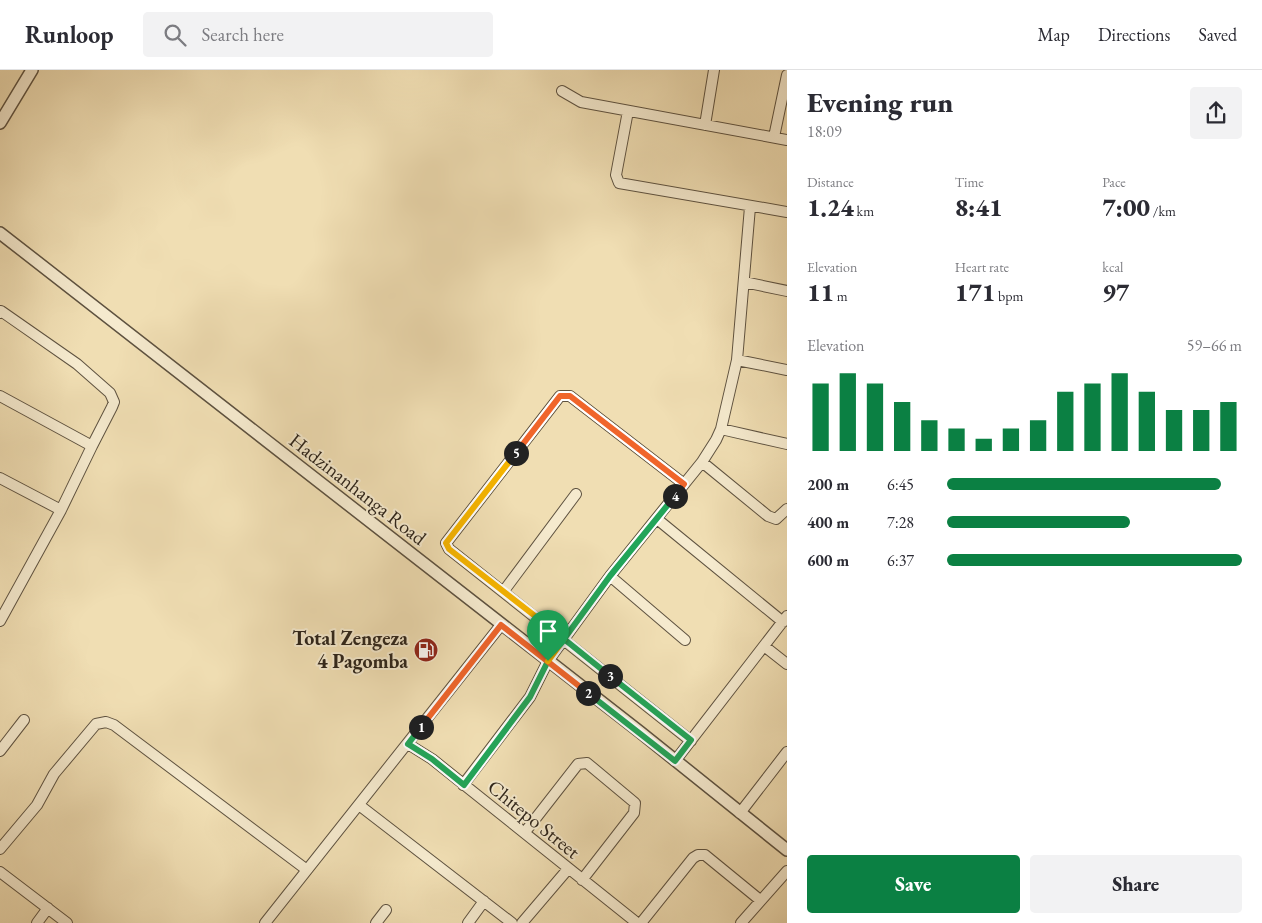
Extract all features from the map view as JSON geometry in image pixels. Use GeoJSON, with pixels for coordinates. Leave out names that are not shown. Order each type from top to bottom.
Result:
{"type":"FeatureCollection","features":[{"type":"Feature","properties":{"kind":"street"},"geometry":{"type":"LineString","coordinates":[[0,123],[32,70]]}},
{"type":"Feature","properties":{"kind":"street"},"geometry":{"type":"LineString","coordinates":[[705,125],[714,70]]}},
{"type":"Feature","properties":{"kind":"street"},"geometry":{"type":"LineString","coordinates":[[774,137],[787,75]]}},
{"type":"Feature","properties":{"kind":"street"},"geometry":{"type":"LineString","coordinates":[[562,91],[581,102],[787,140]]}},
{"type":"Feature","properties":{"kind":"street"},"geometry":{"type":"LineString","coordinates":[[628,112],[616,175],[619,183],[787,212]]}},
{"type":"Feature","properties":{"kind":"street"},"geometry":{"type":"LineString","coordinates":[[464,785],[530,697],[548,661],[610,576],[702,462],[721,429],[737,360],[750,207]]}},
{"type":"Feature","properties":{"kind":"street","name":"Hadzinanhanga Road"},"geometry":{"type":"LineString","coordinates":[[0,233],[787,850]]}},
{"type":"Feature","properties":{"kind":"street"},"geometry":{"type":"LineString","coordinates":[[744,282],[787,291]]}},
{"type":"Feature","properties":{"kind":"street"},"geometry":{"type":"LineString","coordinates":[[0,313],[1,311],[77,364],[110,392],[113,398],[112,407],[61,510],[0,620]]}},
{"type":"Feature","properties":{"kind":"street"},"geometry":{"type":"LineString","coordinates":[[737,360],[787,370]]}},
{"type":"Feature","properties":{"kind":"street"},"geometry":{"type":"LineString","coordinates":[[0,396],[92,446]]}},
{"type":"Feature","properties":{"kind":"street"},"geometry":{"type":"LineString","coordinates":[[684,484],[570,396],[560,396],[446,543],[449,549],[691,740]]}},
{"type":"Feature","properties":{"kind":"street"},"geometry":{"type":"LineString","coordinates":[[721,429],[787,444]]}},
{"type":"Feature","properties":{"kind":"street"},"geometry":{"type":"LineString","coordinates":[[702,462],[768,516],[776,519],[787,509]]}},
{"type":"Feature","properties":{"kind":"street"},"geometry":{"type":"LineString","coordinates":[[0,478],[61,510]]}},
{"type":"Feature","properties":{"kind":"street"},"geometry":{"type":"LineString","coordinates":[[503,592],[576,494]]}},
{"type":"Feature","properties":{"kind":"street"},"geometry":{"type":"LineString","coordinates":[[657,519],[785,619],[675,761]]}},
{"type":"Feature","properties":{"kind":"street"},"geometry":{"type":"LineString","coordinates":[[610,576],[685,640]]}},
{"type":"Feature","properties":{"kind":"street"},"geometry":{"type":"LineString","coordinates":[[265,923],[501,625]]}},
{"type":"Feature","properties":{"kind":"street"},"geometry":{"type":"LineString","coordinates":[[764,646],[787,664]]}},
{"type":"Feature","properties":{"kind":"street"},"geometry":{"type":"LineString","coordinates":[[0,751],[24,720]]}},
{"type":"Feature","properties":{"kind":"street"},"geometry":{"type":"LineString","coordinates":[[0,849],[37,805],[54,774],[96,724],[106,722],[114,725],[307,870]]}},
{"type":"Feature","properties":{"kind":"street","name":"Chitepo Street"},"geometry":{"type":"LineString","coordinates":[[408,744],[432,759],[525,832],[630,921]]}},
{"type":"Feature","properties":{"kind":"street"},"geometry":{"type":"LineString","coordinates":[[740,813],[787,752]]}},
{"type":"Feature","properties":{"kind":"street"},"geometry":{"type":"LineString","coordinates":[[525,832],[578,764],[587,763],[594,768],[635,803],[634,813],[582,880]]}},
{"type":"Feature","properties":{"kind":"street"},"geometry":{"type":"LineString","coordinates":[[359,805],[512,923]]}},
{"type":"Feature","properties":{"kind":"street"},"geometry":{"type":"LineString","coordinates":[[641,923],[692,858],[700,854],[705,855],[760,900]]}},
{"type":"Feature","properties":{"kind":"street"},"geometry":{"type":"LineString","coordinates":[[522,923],[568,870]]}},
{"type":"Feature","properties":{"kind":"street"},"geometry":{"type":"LineString","coordinates":[[741,923],[787,871]]}},
{"type":"Feature","properties":{"kind":"street"},"geometry":{"type":"LineString","coordinates":[[0,872],[67,923]]}},
{"type":"Feature","properties":{"kind":"street"},"geometry":{"type":"LineString","coordinates":[[468,923],[484,901]]}},
{"type":"Feature","properties":{"kind":"street"},"geometry":{"type":"LineString","coordinates":[[37,923],[48,908]]}},
{"type":"Feature","properties":{"kind":"street"},"geometry":{"type":"LineString","coordinates":[[376,923],[386,910]]}},
{"type":"Feature","properties":{"kind":"place","name":"Total Zengeza 4 Pagomba"},"geometry":{"type":"Point","coordinates":[426,650]}},
{"type":"Feature","properties":{"kind":"route"},"geometry":{"type":"LineString","coordinates":[[548,661],[530,697],[464,785],[432,759],[408,744],[501,625],[548,661],[610,710],[640,732],[675,761],[691,740],[564,639],[610,576],[684,484],[570,396],[560,396],[446,543],[449,549],[564,639],[548,661]]}}]}
